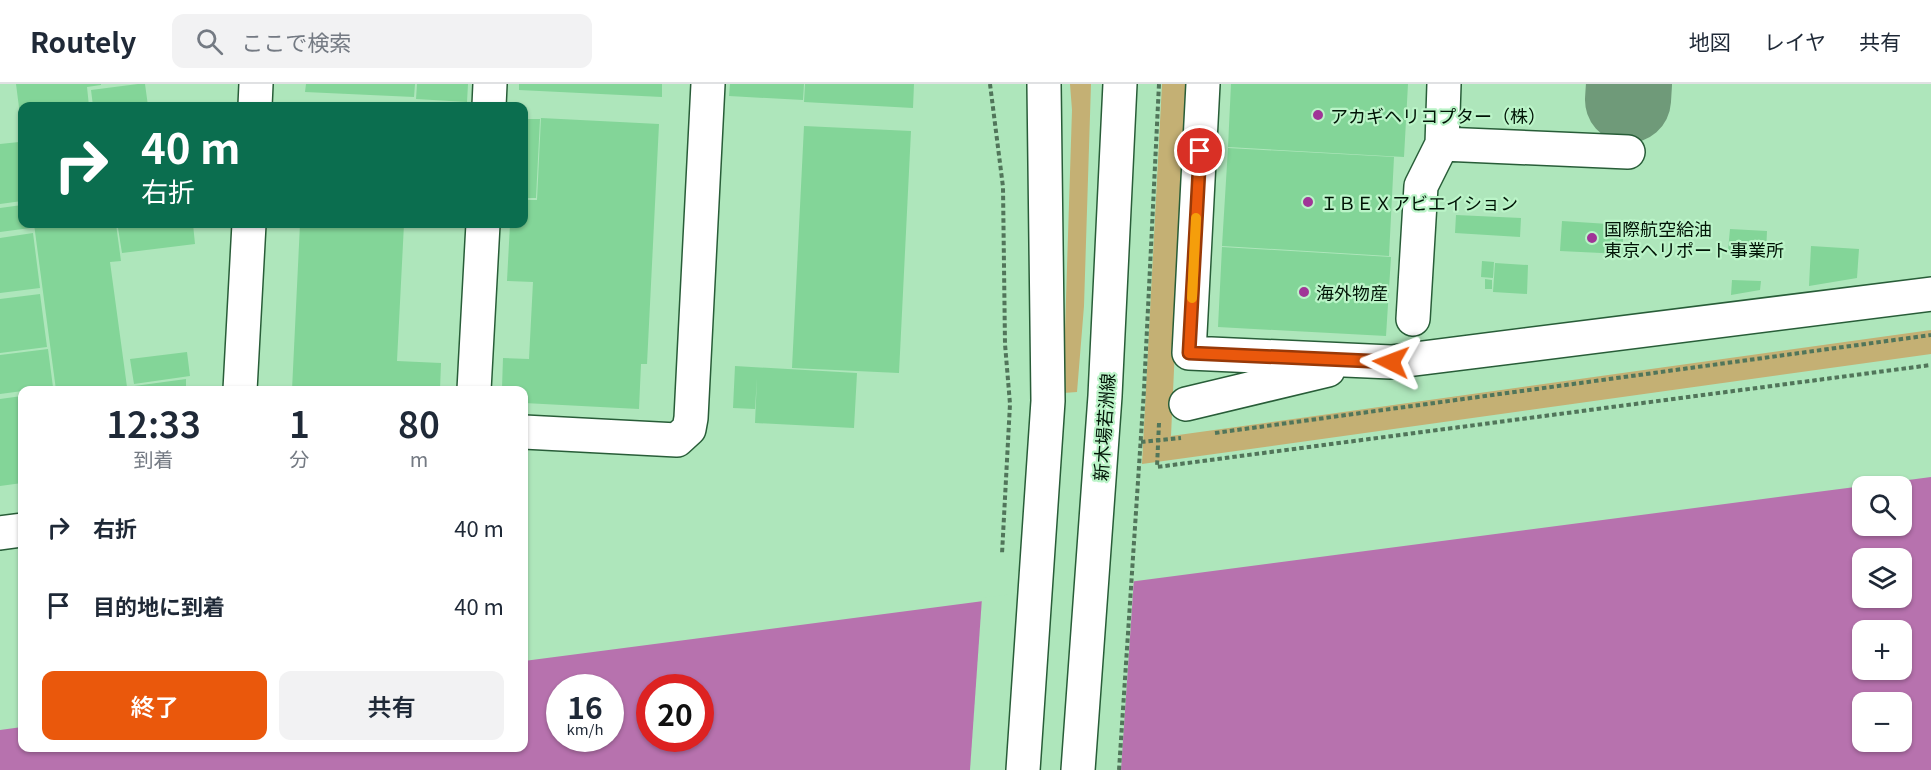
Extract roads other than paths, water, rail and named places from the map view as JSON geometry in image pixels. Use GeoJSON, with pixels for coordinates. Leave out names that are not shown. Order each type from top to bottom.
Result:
{"type":"FeatureCollection","features":[{"type":"Feature","properties":{"kind":"street"},"geometry":{"type":"LineString","coordinates":[[255,102],[256,84]]}},
{"type":"Feature","properties":{"kind":"street"},"geometry":{"type":"LineString","coordinates":[[489,102],[490,84]]}},
{"type":"Feature","properties":{"kind":"street"},"geometry":{"type":"LineString","coordinates":[[528,432],[677,440],[689,429],[708,84]]}},
{"type":"Feature","properties":{"kind":"street"},"geometry":{"type":"LineString","coordinates":[[1023,770],[1048,401],[1044,84]]}},
{"type":"Feature","properties":{"kind":"street","name":"新木場若洲線"},"geometry":{"type":"LineString","coordinates":[[1078,770],[1105,396],[1120,84]]}},
{"type":"Feature","properties":{"kind":"street"},"geometry":{"type":"LineString","coordinates":[[1203,84],[1189,353],[1391,362],[1931,294]]}},
{"type":"Feature","properties":{"kind":"street"},"geometry":{"type":"LineString","coordinates":[[1413,319],[1421,186],[1442,144],[1444,84]]}},
{"type":"Feature","properties":{"kind":"street"},"geometry":{"type":"LineString","coordinates":[[1442,144],[1628,152]]}},
{"type":"Feature","properties":{"kind":"street"},"geometry":{"type":"LineString","coordinates":[[240,386],[249,228]]}},
{"type":"Feature","properties":{"kind":"street"},"geometry":{"type":"LineString","coordinates":[[474,386],[483,228]]}},
{"type":"Feature","properties":{"kind":"street"},"geometry":{"type":"LineString","coordinates":[[1186,404],[1368,361]]}},
{"type":"Feature","properties":{"kind":"street"},"geometry":{"type":"LineString","coordinates":[[0,533],[18,531]]}},
{"type":"Feature","properties":{"kind":"place","name":"アカギヘリコプター（株）"},"geometry":{"type":"Point","coordinates":[1318,115]}},
{"type":"Feature","properties":{"kind":"place","name":"ＩＢＥＸアビエイション"},"geometry":{"type":"Point","coordinates":[1308,202]}},
{"type":"Feature","properties":{"kind":"place","name":"国際航空給油 東京ヘリポート事業所"},"geometry":{"type":"Point","coordinates":[1592,238]}},
{"type":"Feature","properties":{"kind":"place","name":"海外物産"},"geometry":{"type":"Point","coordinates":[1304,292]}}]}
